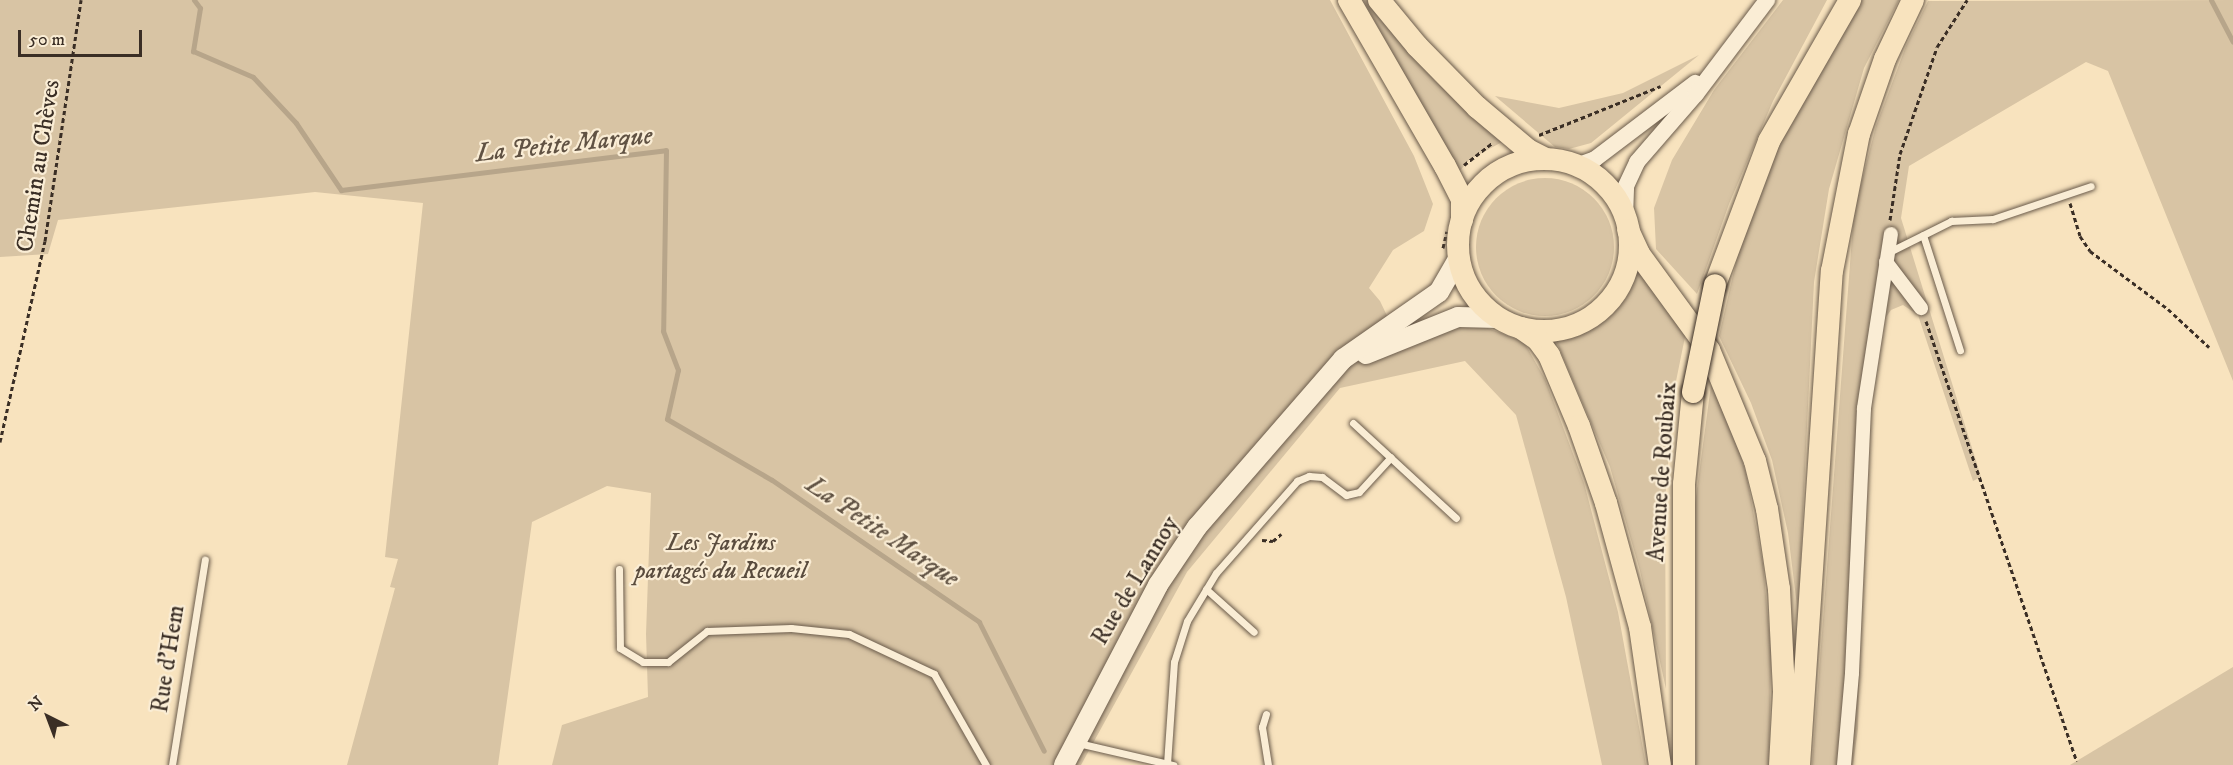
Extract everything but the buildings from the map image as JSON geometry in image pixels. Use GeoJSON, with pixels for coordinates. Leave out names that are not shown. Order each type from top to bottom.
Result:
{"type":"FeatureCollection","features":[{"type":"Feature","properties":{"kind":"highway"},"geometry":{"type":"LineString","coordinates":[[1349,0],[1462,199],[1459,258],[1472,292],[1498,318],[1521,328],[1538,340],[1552,363],[1606,503],[1640,627],[1660,765]]}},
{"type":"Feature","properties":{"kind":"highway"},"geometry":{"type":"LineString","coordinates":[[1379,0],[1417,46],[1477,107],[1522,146],[1546,159],[1576,166],[1603,183],[1627,224],[1639,254],[1709,350],[1755,461],[1767,509],[1779,589],[1784,692],[1780,765]]}},
{"type":"Feature","properties":{"kind":"highway","name":"Avenue de Roubaix"},"geometry":{"type":"LineString","coordinates":[[1684,765],[1683,495],[1693,392],[1715,285],[1768,141],[1850,0]]}},
{"type":"Feature","properties":{"kind":"highway"},"geometry":{"type":"LineString","coordinates":[[1799,765],[1832,271],[1859,134],[1885,59],[1913,0]]}},
{"type":"Feature","properties":{"kind":"highway"},"geometry":{"type":"LineString","coordinates":[[1461,221],[1471,201],[1493,176],[1513,165],[1546,159]]}},
{"type":"Feature","properties":{"kind":"highway"},"geometry":{"type":"LineString","coordinates":[[1521,328],[1564,328],[1602,308],[1623,278],[1629,254],[1627,224]]}},
{"type":"Feature","properties":{"kind":"main road","name":"Rue de Lannoy"},"geometry":{"type":"LineString","coordinates":[[1064,765],[1180,550],[1358,346],[1439,292],[1459,258]]}},
{"type":"Feature","properties":{"kind":"main road","name":"Rue de Lannoy"},"geometry":{"type":"LineString","coordinates":[[1322,385],[1372,350],[1415,332],[1458,317],[1498,318]]}},
{"type":"Feature","properties":{"kind":"street"},"geometry":{"type":"LineString","coordinates":[[1627,224],[1624,196],[1634,167],[1696,94],[1715,64],[1767,0]]}},
{"type":"Feature","properties":{"kind":"street"},"geometry":{"type":"LineString","coordinates":[[1576,166],[1611,148],[1715,64]]}},
{"type":"Feature","properties":{"kind":"street"},"geometry":{"type":"LineString","coordinates":[[1844,765],[1852,673],[1864,408],[1891,234]]}},
{"type":"Feature","properties":{"kind":"street"},"geometry":{"type":"LineString","coordinates":[[1887,258],[1921,308]]}},
{"type":"Feature","properties":{"kind":"lane"},"geometry":{"type":"LineString","coordinates":[[1887,258],[1923,235],[1951,221],[1993,219],[2091,186]]}},
{"type":"Feature","properties":{"kind":"lane"},"geometry":{"type":"LineString","coordinates":[[1923,235],[1960,350]]}},
{"type":"Feature","properties":{"kind":"lane"},"geometry":{"type":"LineString","coordinates":[[1353,423],[1456,518]]}},
{"type":"Feature","properties":{"kind":"lane"},"geometry":{"type":"LineString","coordinates":[[1075,743],[1170,764],[1174,662],[1187,621],[1206,589],[1246,536],[1297,481],[1309,476],[1322,477],[1346,495],[1359,492],[1391,457]]}},
{"type":"Feature","properties":{"kind":"lane","name":"Rue d'Hem"},"geometry":{"type":"LineString","coordinates":[[172,765],[205,560]]}},
{"type":"Feature","properties":{"kind":"lane"},"geometry":{"type":"LineString","coordinates":[[619,569],[620,648],[643,662],[668,662],[706,631],[791,628],[849,634],[934,674],[986,765]]}},
{"type":"Feature","properties":{"kind":"lane"},"geometry":{"type":"LineString","coordinates":[[1206,589],[1254,632]]}},
{"type":"Feature","properties":{"kind":"lane"},"geometry":{"type":"LineString","coordinates":[[1266,714],[1262,727],[1268,765]]}},
{"type":"Feature","properties":{"kind":"path","name":"Chemin au Chèves"},"geometry":{"type":"LineString","coordinates":[[0,442],[45,241],[81,0]]}},
{"type":"Feature","properties":{"kind":"path"},"geometry":{"type":"LineString","coordinates":[[1891,234],[1889,207],[1900,154],[1937,47],[1967,0]]}},
{"type":"Feature","properties":{"kind":"path"},"geometry":{"type":"LineString","coordinates":[[1532,135],[1620,105],[1671,81]]}},
{"type":"Feature","properties":{"kind":"path"},"geometry":{"type":"LineString","coordinates":[[2068,194],[2080,236],[2090,251],[2168,309],[2209,347]]}},
{"type":"Feature","properties":{"kind":"path"},"geometry":{"type":"LineString","coordinates":[[1921,308],[2077,761]]}},
{"type":"Feature","properties":{"kind":"path"},"geometry":{"type":"LineString","coordinates":[[1246,536],[1274,541],[1281,534]]}},
{"type":"Feature","properties":{"kind":"green space","name":"Les Jardins partagés du Recueil"},"geometry":{"type":"Polygon","coordinates":[[[0,0],[1330,0],[1414,156],[1433,204],[1424,231],[1393,250],[1369,288],[1380,301],[1401,345],[1472,322],[1524,342],[1545,379],[1584,483],[1618,612],[1646,765],[1602,765],[1566,597],[1516,415],[1465,361],[1340,388],[1187,572],[1081,765],[552,765],[562,725],[648,697],[646,634],[651,493],[607,486],[532,522],[498,765],[347,765],[395,588],[390,587],[398,559],[385,557],[423,203],[315,192],[58,220],[48,254],[0,257],[0,0]]]}},
{"type":"Feature","properties":{"kind":"green space"},"geometry":{"type":"Polygon","coordinates":[[[1363,0],[1367,0],[1435,81],[1502,142],[1469,160],[1458,173],[1363,0]]]}},
{"type":"Feature","properties":{"kind":"green space"},"geometry":{"type":"Polygon","coordinates":[[[1783,0],[1827,0],[1773,101],[1729,204],[1697,294],[1656,249],[1654,208],[1672,160],[1714,90],[1783,0]]]}},
{"type":"Feature","properties":{"kind":"green space"},"geometry":{"type":"Polygon","coordinates":[[[1861,0],[1899,0],[1864,68],[1829,189],[1814,282],[1798,614],[1788,533],[1772,460],[1751,403],[1719,336],[1739,249],[1770,158],[1861,0]]]}},
{"type":"Feature","properties":{"kind":"green space"},"geometry":{"type":"Polygon","coordinates":[[[2233,0],[2233,381],[2108,71],[2086,62],[1909,166],[1901,218],[1981,477],[1973,481],[1918,315],[1903,305],[1891,310],[1882,323],[1873,373],[1863,509],[1858,729],[1853,765],[1812,765],[1854,211],[1876,126],[1906,46],[1928,1],[2233,0]]]}},
{"type":"Feature","properties":{"kind":"green space"},"geometry":{"type":"Polygon","coordinates":[[[1699,55],[1591,143],[1569,149],[1555,147],[1495,96],[1559,108],[1623,93],[1699,55]]]}},
{"type":"Feature","properties":{"kind":"green space"},"geometry":{"type":"Polygon","coordinates":[[[1545,178],[1571,183],[1594,198],[1609,221],[1614,247],[1609,273],[1594,296],[1571,311],[1545,316],[1519,311],[1496,296],[1481,273],[1476,247],[1481,221],[1496,198],[1519,183],[1545,178]]]}},
{"type":"Feature","properties":{"kind":"green space"},"geometry":{"type":"Polygon","coordinates":[[[1638,271],[1686,332],[1674,391],[1665,501],[1666,689],[1640,571],[1610,467],[1556,341],[1594,328],[1608,318],[1626,298],[1638,271]]]}},
{"type":"Feature","properties":{"kind":"green space"},"geometry":{"type":"Polygon","coordinates":[[[1711,385],[1728,414],[1746,473],[1763,564],[1771,652],[1769,765],[1696,765],[1695,504],[1711,385]]]}},
{"type":"Feature","properties":{"kind":"green space"},"geometry":{"type":"Polygon","coordinates":[[[2233,667],[2233,765],[2070,765],[2233,667]]]}},
{"type":"Feature","properties":{"kind":"waterway","name":"La Petite Marque"},"geometry":{"type":"LineString","coordinates":[[194,0],[200,8],[193,51],[253,77],[296,123],[341,190],[666,150],[663,331],[678,370],[667,419],[772,480],[979,622],[1044,751]]}},
{"type":"Feature","properties":{"kind":"waterway","name":"La Petite Marque"},"geometry":{"type":"LineString","coordinates":[[2211,0],[2233,42]]}}]}
